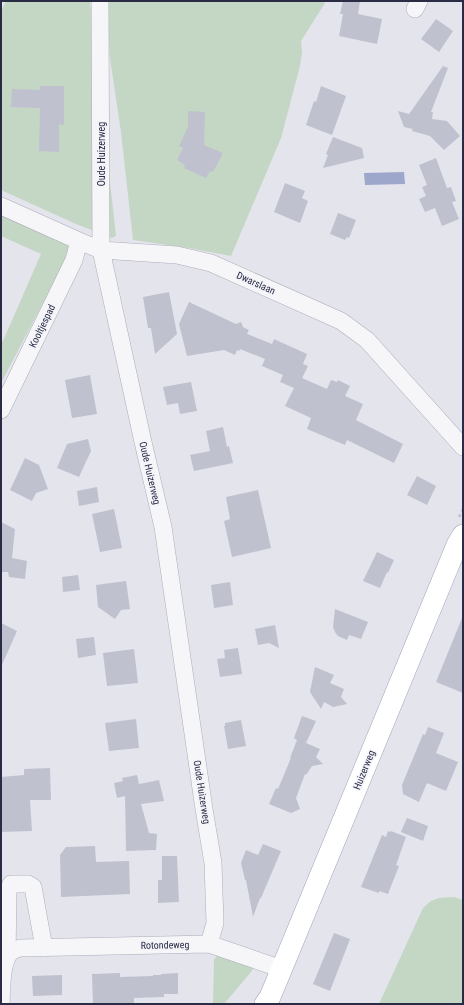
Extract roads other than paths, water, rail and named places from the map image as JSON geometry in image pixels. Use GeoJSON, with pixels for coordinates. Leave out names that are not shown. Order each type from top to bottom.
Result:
{"type":"FeatureCollection","features":[{"type":"Feature","properties":{"kind":"main road","name":"Huizerweg"},"geometry":{"type":"LineString","coordinates":[[265,1004],[270,997],[282,969],[463,534]]}},
{"type":"Feature","properties":{"kind":"street","name":"Oude Huizerweg"},"geometry":{"type":"LineString","coordinates":[[100,1],[101,250],[163,527],[213,863],[215,923],[209,944]]}},
{"type":"Feature","properties":{"kind":"street","name":"Dwarslaan"},"geometry":{"type":"LineString","coordinates":[[1,206],[101,250],[177,255],[211,263],[341,321],[367,340],[463,447]]}},
{"type":"Feature","properties":{"kind":"street","name":"Kooltjespad"},"geometry":{"type":"LineString","coordinates":[[1,410],[74,260],[79,241]]}},
{"type":"Feature","properties":{"kind":"street"},"geometry":{"type":"LineString","coordinates":[[1,1004],[4,967],[7,958],[8,890],[11,884],[28,884],[33,887],[44,948]]}},
{"type":"Feature","properties":{"kind":"street","name":"Rotondeweg"},"geometry":{"type":"LineString","coordinates":[[7,958],[13,950],[20,948],[209,944],[282,969]]}},
{"type":"Feature","properties":{"kind":"water"},"geometry":{"type":"Polygon","coordinates":[[[404,172],[405,184],[365,185],[364,173],[404,172]]]}}]}
